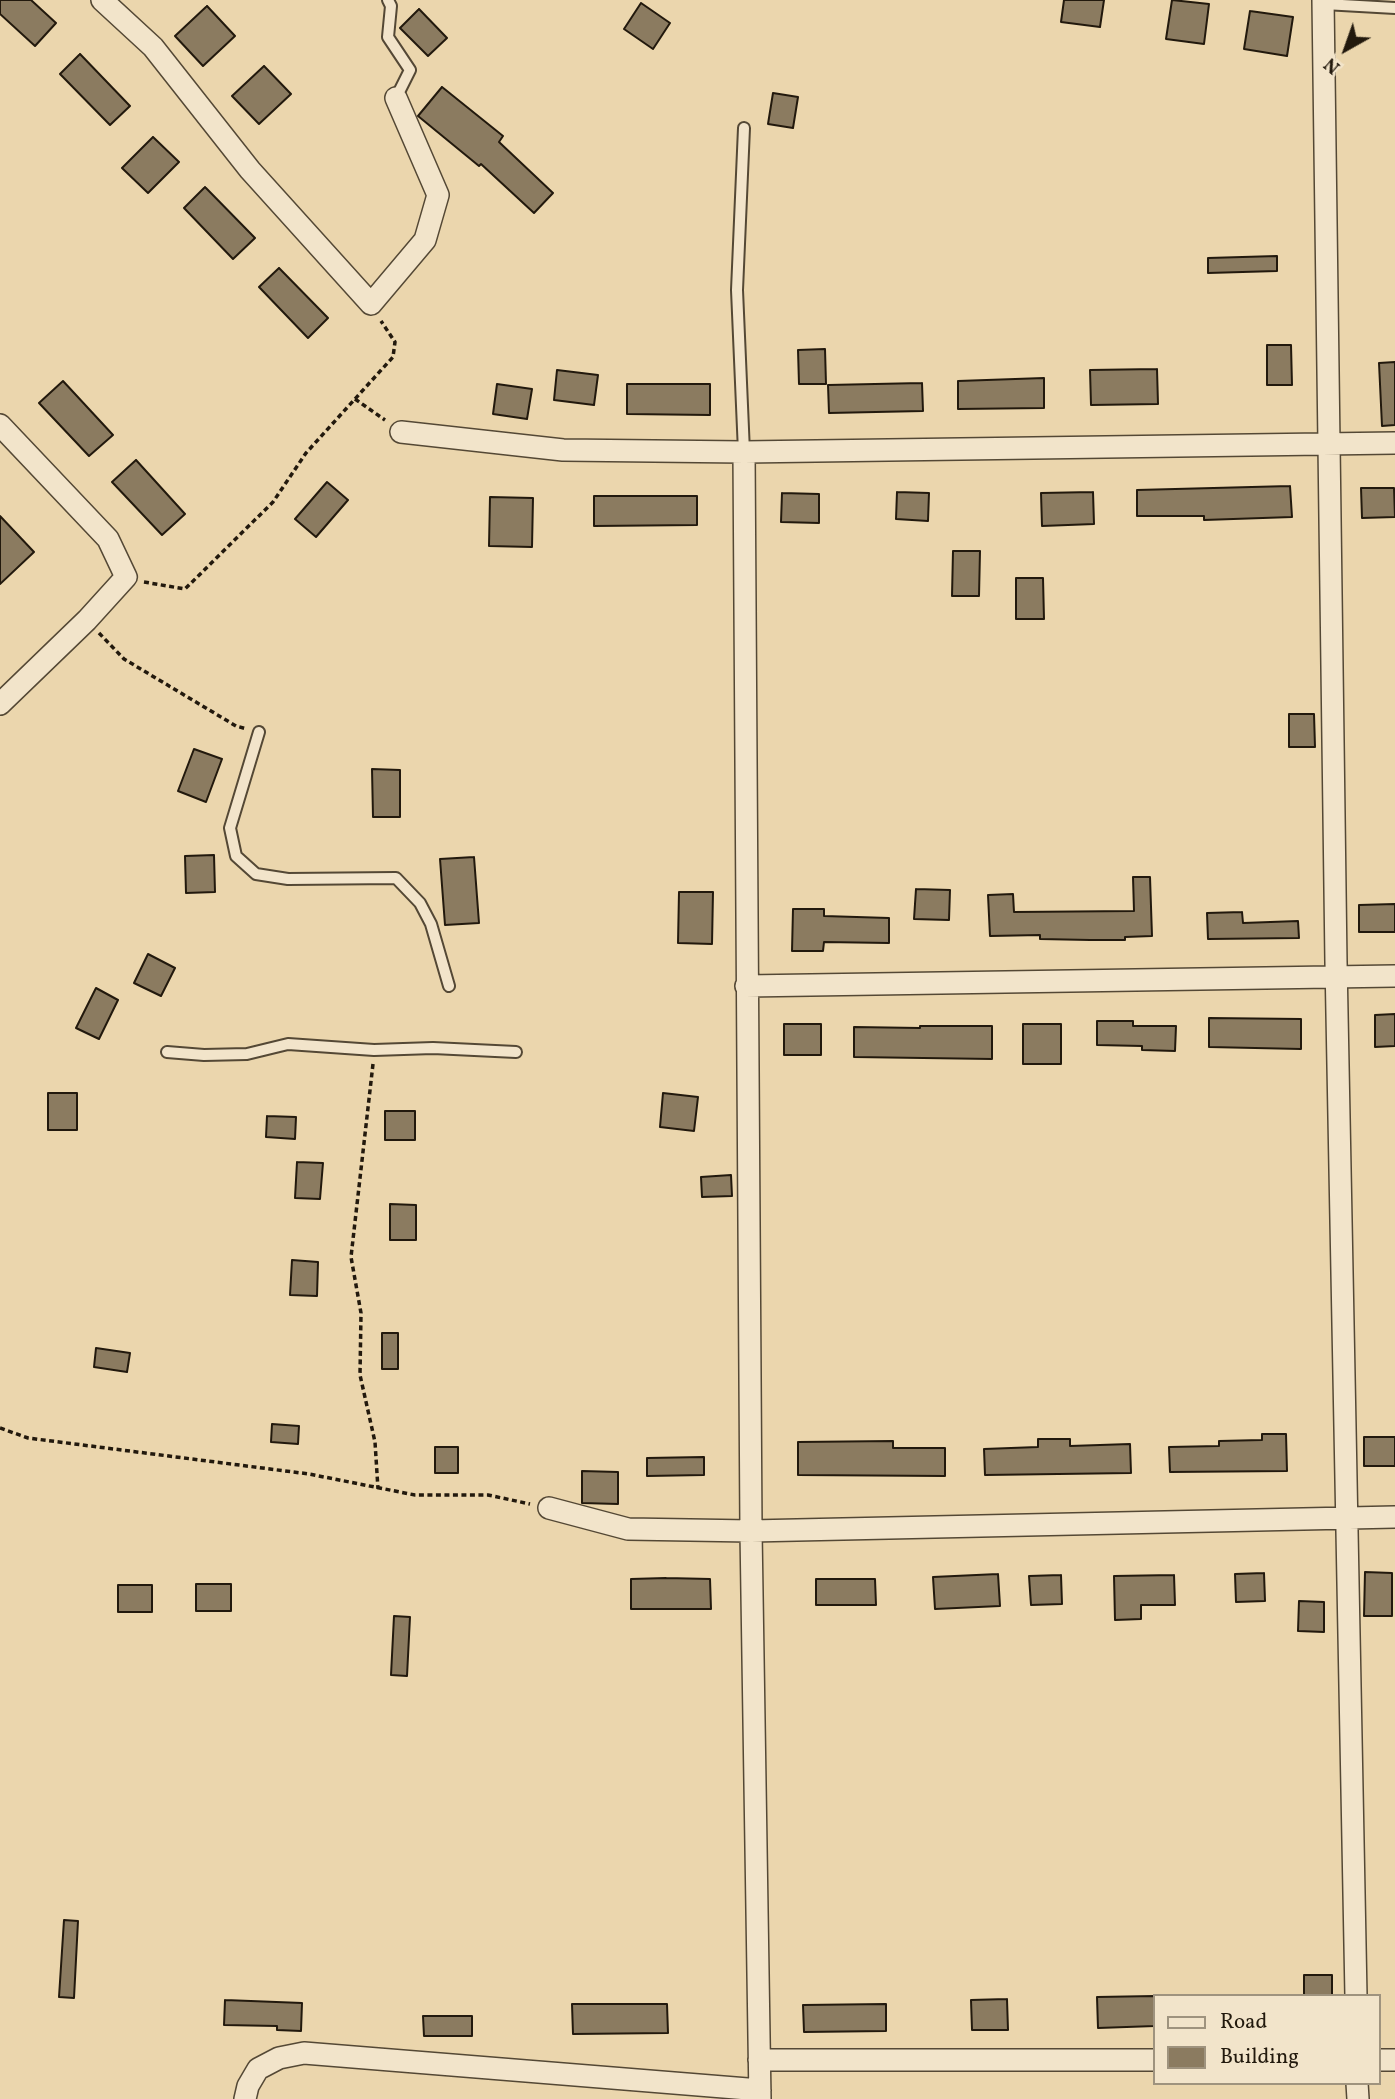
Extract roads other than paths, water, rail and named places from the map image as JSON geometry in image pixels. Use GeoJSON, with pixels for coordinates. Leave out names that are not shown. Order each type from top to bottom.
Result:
{"type":"FeatureCollection","features":[{"type":"Feature","properties":{"kind":"street"},"geometry":{"type":"LineString","coordinates":[[102,0],[153,47],[250,170],[370,304],[425,240],[438,195],[396,98]]}},
{"type":"Feature","properties":{"kind":"street"},"geometry":{"type":"LineString","coordinates":[[1324,2],[1336,977],[1356,1994]]}},
{"type":"Feature","properties":{"kind":"street"},"geometry":{"type":"LineString","coordinates":[[0,425],[108,539],[126,577],[87,620],[0,704]]}},
{"type":"Feature","properties":{"kind":"street"},"geometry":{"type":"LineString","coordinates":[[401,432],[563,450],[744,452],[1395,443]]}},
{"type":"Feature","properties":{"kind":"street"},"geometry":{"type":"LineString","coordinates":[[245,2099],[258,2069],[279,2058],[304,2053],[760,2094],[751,1531],[744,452]]}},
{"type":"Feature","properties":{"kind":"street"},"geometry":{"type":"LineString","coordinates":[[746,986],[1395,975]]}},
{"type":"Feature","properties":{"kind":"street"},"geometry":{"type":"LineString","coordinates":[[549,1508],[628,1529],[751,1531],[1395,1517]]}},
{"type":"Feature","properties":{"kind":"street"},"geometry":{"type":"LineString","coordinates":[[759,2060],[1154,2060]]}},
{"type":"Feature","properties":{"kind":"lane"},"geometry":{"type":"LineString","coordinates":[[388,0],[391,6],[388,37],[410,69],[396,98]]}},
{"type":"Feature","properties":{"kind":"lane"},"geometry":{"type":"LineString","coordinates":[[1324,2],[1395,8]]}},
{"type":"Feature","properties":{"kind":"lane"},"geometry":{"type":"LineString","coordinates":[[744,128],[737,290],[744,452]]}},
{"type":"Feature","properties":{"kind":"lane"},"geometry":{"type":"LineString","coordinates":[[259,732],[230,828],[236,856],[256,874],[288,879],[369,876],[396,878],[420,904],[431,925],[449,986]]}},
{"type":"Feature","properties":{"kind":"lane"},"geometry":{"type":"LineString","coordinates":[[167,1052],[247,1054],[288,1044],[374,1050],[433,1048],[516,1052]]}}]}
